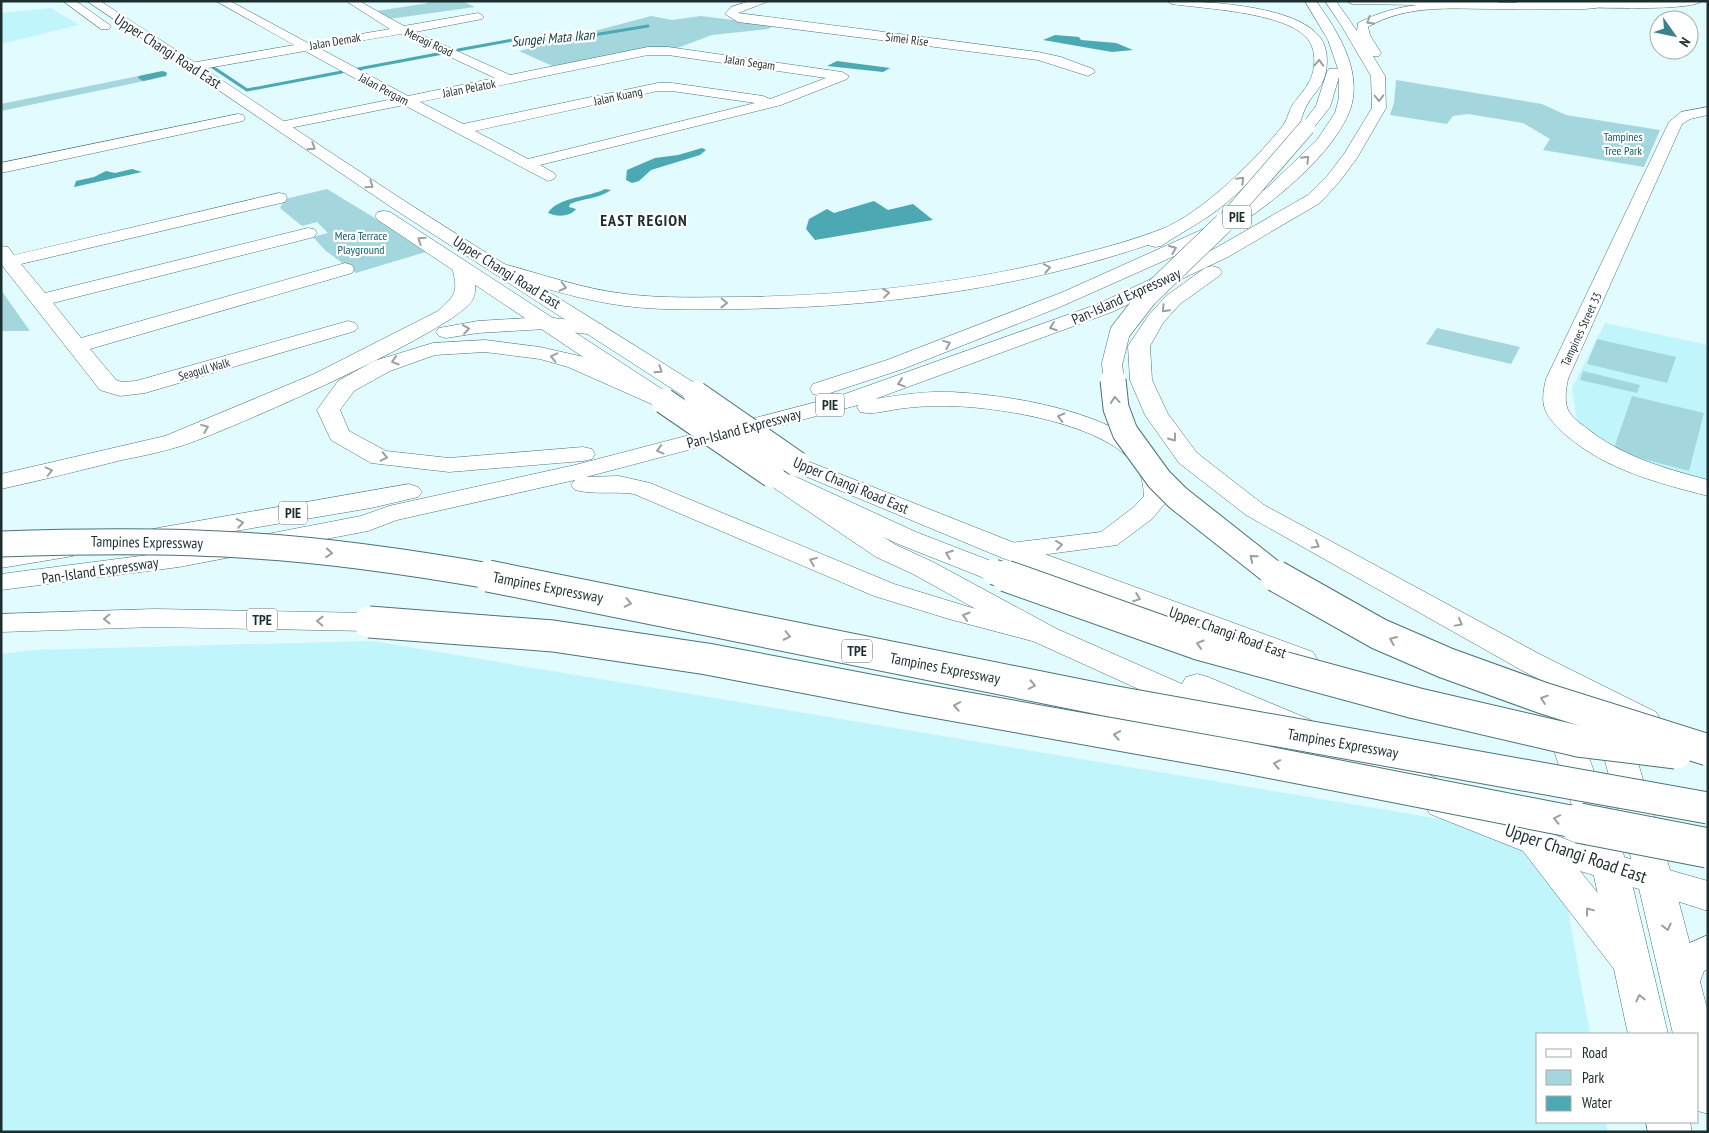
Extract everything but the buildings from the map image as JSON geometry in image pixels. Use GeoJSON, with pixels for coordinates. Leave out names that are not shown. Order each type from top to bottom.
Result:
{"type":"FeatureCollection","features":[{"type":"Feature","properties":{"kind":"main road","name":"Upper Changi Road East"},"geometry":{"type":"LineString","coordinates":[[68,1],[117,34]]}},
{"type":"Feature","properties":{"kind":"main road","name":"Upper Changi Road East"},"geometry":{"type":"LineString","coordinates":[[92,1],[221,85],[254,120]]}},
{"type":"Feature","properties":{"kind":"main road","name":"Jalan Pergam"},"geometry":{"type":"LineString","coordinates":[[221,1],[548,176]]}},
{"type":"Feature","properties":{"kind":"main road","name":"Meragi Road"},"geometry":{"type":"LineString","coordinates":[[351,1],[385,22],[510,80]]}},
{"type":"Feature","properties":{"kind":"main road","name":"Simei Rise"},"geometry":{"type":"LineString","coordinates":[[764,1],[734,10],[731,14],[738,18],[1038,56],[1056,60],[1088,72]]}},
{"type":"Feature","properties":{"kind":"main road"},"geometry":{"type":"LineString","coordinates":[[1172,1],[1247,10],[1292,22],[1305,28],[1315,38],[1320,52],[1320,68],[1303,116]]}},
{"type":"Feature","properties":{"kind":"main road"},"geometry":{"type":"LineString","coordinates":[[1352,1],[1596,4]]}},
{"type":"Feature","properties":{"kind":"main road"},"geometry":{"type":"LineString","coordinates":[[1519,1],[1669,1]]}},
{"type":"Feature","properties":{"kind":"main road"},"geometry":{"type":"LineString","coordinates":[[1378,76],[1380,66],[1364,35],[1362,26],[1371,19],[1385,13],[1428,6],[1660,4],[1697,1]]}},
{"type":"Feature","properties":{"kind":"main road","name":"Pan-Island Expressway"},"geometry":{"type":"LineString","coordinates":[[1,560],[179,533],[371,500],[583,454],[828,387],[909,359],[1016,316],[1067,298],[1226,226],[1262,200],[1323,142],[1336,124],[1345,101],[1345,76],[1343,61],[1336,43],[1312,5]]}},
{"type":"Feature","properties":{"kind":"main road","name":"Pan-Island Expressway"},"geometry":{"type":"LineString","coordinates":[[1,582],[179,559],[368,523],[389,514],[578,472],[856,398],[1105,308],[1221,253],[1272,225],[1314,199],[1334,178],[1351,155],[1379,108],[1378,76],[1347,24],[1333,6]]}},
{"type":"Feature","properties":{"kind":"main road"},"geometry":{"type":"LineString","coordinates":[[98,21],[114,16]]}},
{"type":"Feature","properties":{"kind":"main road","name":"Jalan Demak"},"geometry":{"type":"LineString","coordinates":[[191,67],[478,17]]}},
{"type":"Feature","properties":{"kind":"main road"},"geometry":{"type":"LineString","coordinates":[[1016,316],[1134,257],[1219,201],[1262,158],[1292,123],[1323,107],[1328,97],[1329,87],[1334,74],[1333,61],[1324,24]]}},
{"type":"Feature","properties":{"kind":"main road","name":"Jalan Segam"},"geometry":{"type":"LineString","coordinates":[[657,50],[842,76],[776,102]]}},
{"type":"Feature","properties":{"kind":"main road","name":"Jalan Pelatok"},"geometry":{"type":"LineString","coordinates":[[254,120],[276,123],[406,100],[657,50]]}},
{"type":"Feature","properties":{"kind":"main road"},"geometry":{"type":"LineString","coordinates":[[205,91],[221,85]]}},
{"type":"Feature","properties":{"kind":"main road","name":"Jalan Kuang"},"geometry":{"type":"LineString","coordinates":[[462,129],[658,87],[672,87],[776,102]]}},
{"type":"Feature","properties":{"kind":"main road"},"geometry":{"type":"LineString","coordinates":[[1329,87],[1303,116],[1229,218],[1147,297],[1120,332],[1112,364],[1116,408],[1125,432],[1159,479],[1178,498],[1267,569],[1379,634],[1446,663],[1543,698],[1708,750]]}},
{"type":"Feature","properties":{"kind":"main road"},"geometry":{"type":"LineString","coordinates":[[527,164],[776,102]]}},
{"type":"Feature","properties":{"kind":"main road","name":"Upper Changi Road East"},"geometry":{"type":"LineString","coordinates":[[221,106],[238,118],[254,120]]}},
{"type":"Feature","properties":{"kind":"main road","name":"Tampines Street 33"},"geometry":{"type":"LineString","coordinates":[[1708,110],[1686,115],[1676,122],[1557,379],[1554,398],[1555,407],[1566,423],[1585,441],[1603,452],[1637,467],[1708,488]]}},
{"type":"Feature","properties":{"kind":"main road"},"geometry":{"type":"LineString","coordinates":[[1,168],[238,118]]}},
{"type":"Feature","properties":{"kind":"main road","name":"Upper Changi Road East"},"geometry":{"type":"LineString","coordinates":[[276,123],[696,394],[797,464],[1002,561],[1212,627],[1415,697],[1643,752],[1708,758]]}},
{"type":"Feature","properties":{"kind":"main road","name":"Seagull Walk"},"geometry":{"type":"LineString","coordinates":[[279,198],[5,256],[108,385],[120,389],[137,388],[348,327]]}},
{"type":"Feature","properties":{"kind":"main road","name":"Upper Changi Road East"},"geometry":{"type":"LineString","coordinates":[[368,206],[664,401],[863,537],[1047,636],[1366,776],[1535,842],[1610,867],[1708,896]]}},
{"type":"Feature","properties":{"kind":"main road"},"geometry":{"type":"LineString","coordinates":[[1272,225],[1256,242],[1173,300],[1155,320],[1139,346],[1141,380],[1157,415],[1188,458],[1255,510],[1534,664],[1708,750]]}},
{"type":"Feature","properties":{"kind":"main road"},"geometry":{"type":"LineString","coordinates":[[500,269],[562,287],[626,300],[766,303],[861,296],[999,278],[1067,264],[1125,248],[1170,232]]}},
{"type":"Feature","properties":{"kind":"main road"},"geometry":{"type":"LineString","coordinates":[[40,300],[308,233]]}},
{"type":"Feature","properties":{"kind":"main road"},"geometry":{"type":"LineString","coordinates":[[1,482],[173,441],[322,379],[446,315],[463,299],[466,285],[461,267]]}},
{"type":"Feature","properties":{"kind":"main road"},"geometry":{"type":"LineString","coordinates":[[76,346],[345,269]]}},
{"type":"Feature","properties":{"kind":"main road"},"geometry":{"type":"LineString","coordinates":[[508,297],[522,292],[528,286]]}},
{"type":"Feature","properties":{"kind":"main road"},"geometry":{"type":"LineString","coordinates":[[385,347],[430,334],[478,327],[545,323],[596,329]]}},
{"type":"Feature","properties":{"kind":"main road"},"geometry":{"type":"LineString","coordinates":[[583,454],[449,465],[380,458],[339,435],[328,410],[346,386],[382,366],[433,350],[485,346],[540,354],[576,362],[664,401]]}},
{"type":"Feature","properties":{"kind":"main road"},"geometry":{"type":"LineString","coordinates":[[368,523],[387,524],[584,485],[703,456],[864,408],[889,403],[949,398],[1007,405],[1084,423],[1115,436],[1142,458],[1155,478],[1157,497],[1143,513],[1108,539],[1002,561]]}},
{"type":"Feature","properties":{"kind":"main road"},"geometry":{"type":"LineString","coordinates":[[772,475],[907,538],[1002,561],[1198,644],[1415,704],[1578,741],[1708,758]]}},
{"type":"Feature","properties":{"kind":"main road"},"geometry":{"type":"LineString","coordinates":[[584,485],[619,484],[641,488],[884,590],[984,620],[1047,636]]}},
{"type":"Feature","properties":{"kind":"main road","name":"Tampines Expressway"},"geometry":{"type":"LineString","coordinates":[[1,544],[60,541],[204,542],[337,554],[458,570],[600,597],[908,662],[1708,808]]}},
{"type":"Feature","properties":{"kind":"main road","name":"Upper Changi Road East"},"geometry":{"type":"LineString","coordinates":[[923,568],[963,579],[994,592],[1404,776],[1424,787],[1441,804]]}},
{"type":"Feature","properties":{"kind":"main road","name":"TPE"},"geometry":{"type":"LineString","coordinates":[[1,624],[155,618],[369,622],[552,636],[707,659],[906,697],[1242,757],[1708,848]]}},
{"type":"Feature","properties":{"kind":"main road"},"geometry":{"type":"LineString","coordinates":[[1534,664],[1601,717],[1617,746],[1655,880],[1693,1033]]}},
{"type":"Feature","properties":{"kind":"main road"},"geometry":{"type":"LineString","coordinates":[[1564,732],[1610,867],[1648,1033]]}},
{"type":"Feature","properties":{"kind":"main road"},"geometry":{"type":"LineString","coordinates":[[1535,842],[1631,962]]}},
{"type":"Feature","properties":{"kind":"main road"},"geometry":{"type":"LineString","coordinates":[[1680,982],[1688,961],[1708,951]]}},
{"type":"Feature","properties":{"kind":"main road"},"geometry":{"type":"LineString","coordinates":[[1699,1059],[1708,1094]]}},
{"type":"Feature","properties":{"kind":"shaded area"},"geometry":{"type":"Polygon","coordinates":[[[51,8],[79,25],[1,44],[1,13],[51,8]]]}},
{"type":"Feature","properties":{"kind":"shaded area"},"geometry":{"type":"Polygon","coordinates":[[[1605,323],[1708,345],[1708,482],[1630,460],[1577,422],[1572,388],[1605,323]]]}},
{"type":"Feature","properties":{"kind":"shaded area"},"geometry":{"type":"Polygon","coordinates":[[[372,641],[1555,838],[1590,1033],[1536,1033],[1536,1123],[1606,1123],[1608,1132],[1,1132],[1,654],[34,650],[372,641]]]}},
{"type":"Feature","properties":{"kind":"green space"},"geometry":{"type":"Polygon","coordinates":[[[426,1],[462,1],[475,7],[389,19],[377,11],[428,3],[426,1]]]}},
{"type":"Feature","properties":{"kind":"green space"},"geometry":{"type":"Polygon","coordinates":[[[651,16],[672,20],[701,16],[774,25],[768,29],[712,35],[672,50],[559,69],[519,51],[651,16]]]}},
{"type":"Feature","properties":{"kind":"green space"},"geometry":{"type":"Polygon","coordinates":[[[148,74],[154,79],[1,111],[1,104],[148,74]]]}},
{"type":"Feature","properties":{"kind":"green space","name":"Tampines Tree Park"},"geometry":{"type":"Polygon","coordinates":[[[1396,80],[1542,104],[1566,115],[1660,130],[1644,167],[1543,150],[1550,139],[1523,123],[1468,114],[1453,116],[1447,124],[1390,115],[1394,103],[1396,80]]]}},
{"type":"Feature","properties":{"kind":"green space","name":"Mera Terrace Playground"},"geometry":{"type":"Polygon","coordinates":[[[327,189],[429,251],[356,273],[326,251],[313,237],[328,233],[317,222],[302,226],[280,208],[285,199],[327,189]]]}},
{"type":"Feature","properties":{"kind":"green space"},"geometry":{"type":"Polygon","coordinates":[[[1,290],[30,331],[1,331],[1,290]]]}},
{"type":"Feature","properties":{"kind":"green space"},"geometry":{"type":"Polygon","coordinates":[[[1437,328],[1520,347],[1511,364],[1426,344],[1437,328]]]}},
{"type":"Feature","properties":{"kind":"green space"},"geometry":{"type":"Polygon","coordinates":[[[1597,339],[1676,357],[1667,383],[1587,364],[1597,339]]]}},
{"type":"Feature","properties":{"kind":"green space"},"geometry":{"type":"Polygon","coordinates":[[[1583,371],[1640,385],[1637,393],[1580,380],[1583,371]]]}},
{"type":"Feature","properties":{"kind":"green space"},"geometry":{"type":"Polygon","coordinates":[[[1632,396],[1704,413],[1689,471],[1613,451],[1632,396]]]}},
{"type":"Feature","properties":{"kind":"water"},"geometry":{"type":"Polygon","coordinates":[[[1055,35],[1079,37],[1081,40],[1116,43],[1133,50],[1112,52],[1043,40],[1055,35]]]}},
{"type":"Feature","properties":{"kind":"water"},"geometry":{"type":"Polygon","coordinates":[[[837,61],[890,68],[883,72],[827,66],[837,61]]]}},
{"type":"Feature","properties":{"kind":"water"},"geometry":{"type":"Polygon","coordinates":[[[702,148],[706,150],[700,155],[651,170],[639,181],[632,183],[626,180],[627,170],[655,158],[678,155],[702,148]]]}},
{"type":"Feature","properties":{"kind":"water"},"geometry":{"type":"Polygon","coordinates":[[[132,169],[142,172],[74,187],[76,181],[94,177],[106,171],[115,173],[132,169]]]}},
{"type":"Feature","properties":{"kind":"water"},"geometry":{"type":"Polygon","coordinates":[[[605,189],[611,190],[601,195],[570,204],[569,207],[576,209],[570,214],[559,216],[548,213],[552,208],[566,200],[605,189]]]}},
{"type":"Feature","properties":{"kind":"water"},"geometry":{"type":"Polygon","coordinates":[[[874,201],[888,210],[913,204],[933,220],[815,240],[806,229],[809,219],[827,209],[834,213],[874,201]]]}},
{"type":"Feature","properties":{"kind":"waterway","name":"Sungei Mata Ikan"},"geometry":{"type":"LineString","coordinates":[[458,50],[518,39],[563,40],[648,26]]}},
{"type":"Feature","properties":{"kind":"waterway","name":"Sungei Mata Ikan"},"geometry":{"type":"LineString","coordinates":[[358,69],[443,53]]}},
{"type":"Feature","properties":{"kind":"waterway","name":"Sungei Mata Ikan"},"geometry":{"type":"LineString","coordinates":[[211,66],[247,90],[342,72]]}},
{"type":"Feature","properties":{"kind":"waterway","name":"Sungei Mata Ikan"},"geometry":{"type":"LineString","coordinates":[[143,78],[162,74]]}},
{"type":"Feature","properties":{"kind":"district","name":"EAST REGION"},"geometry":{"type":"Point","coordinates":[644,220]}}]}
